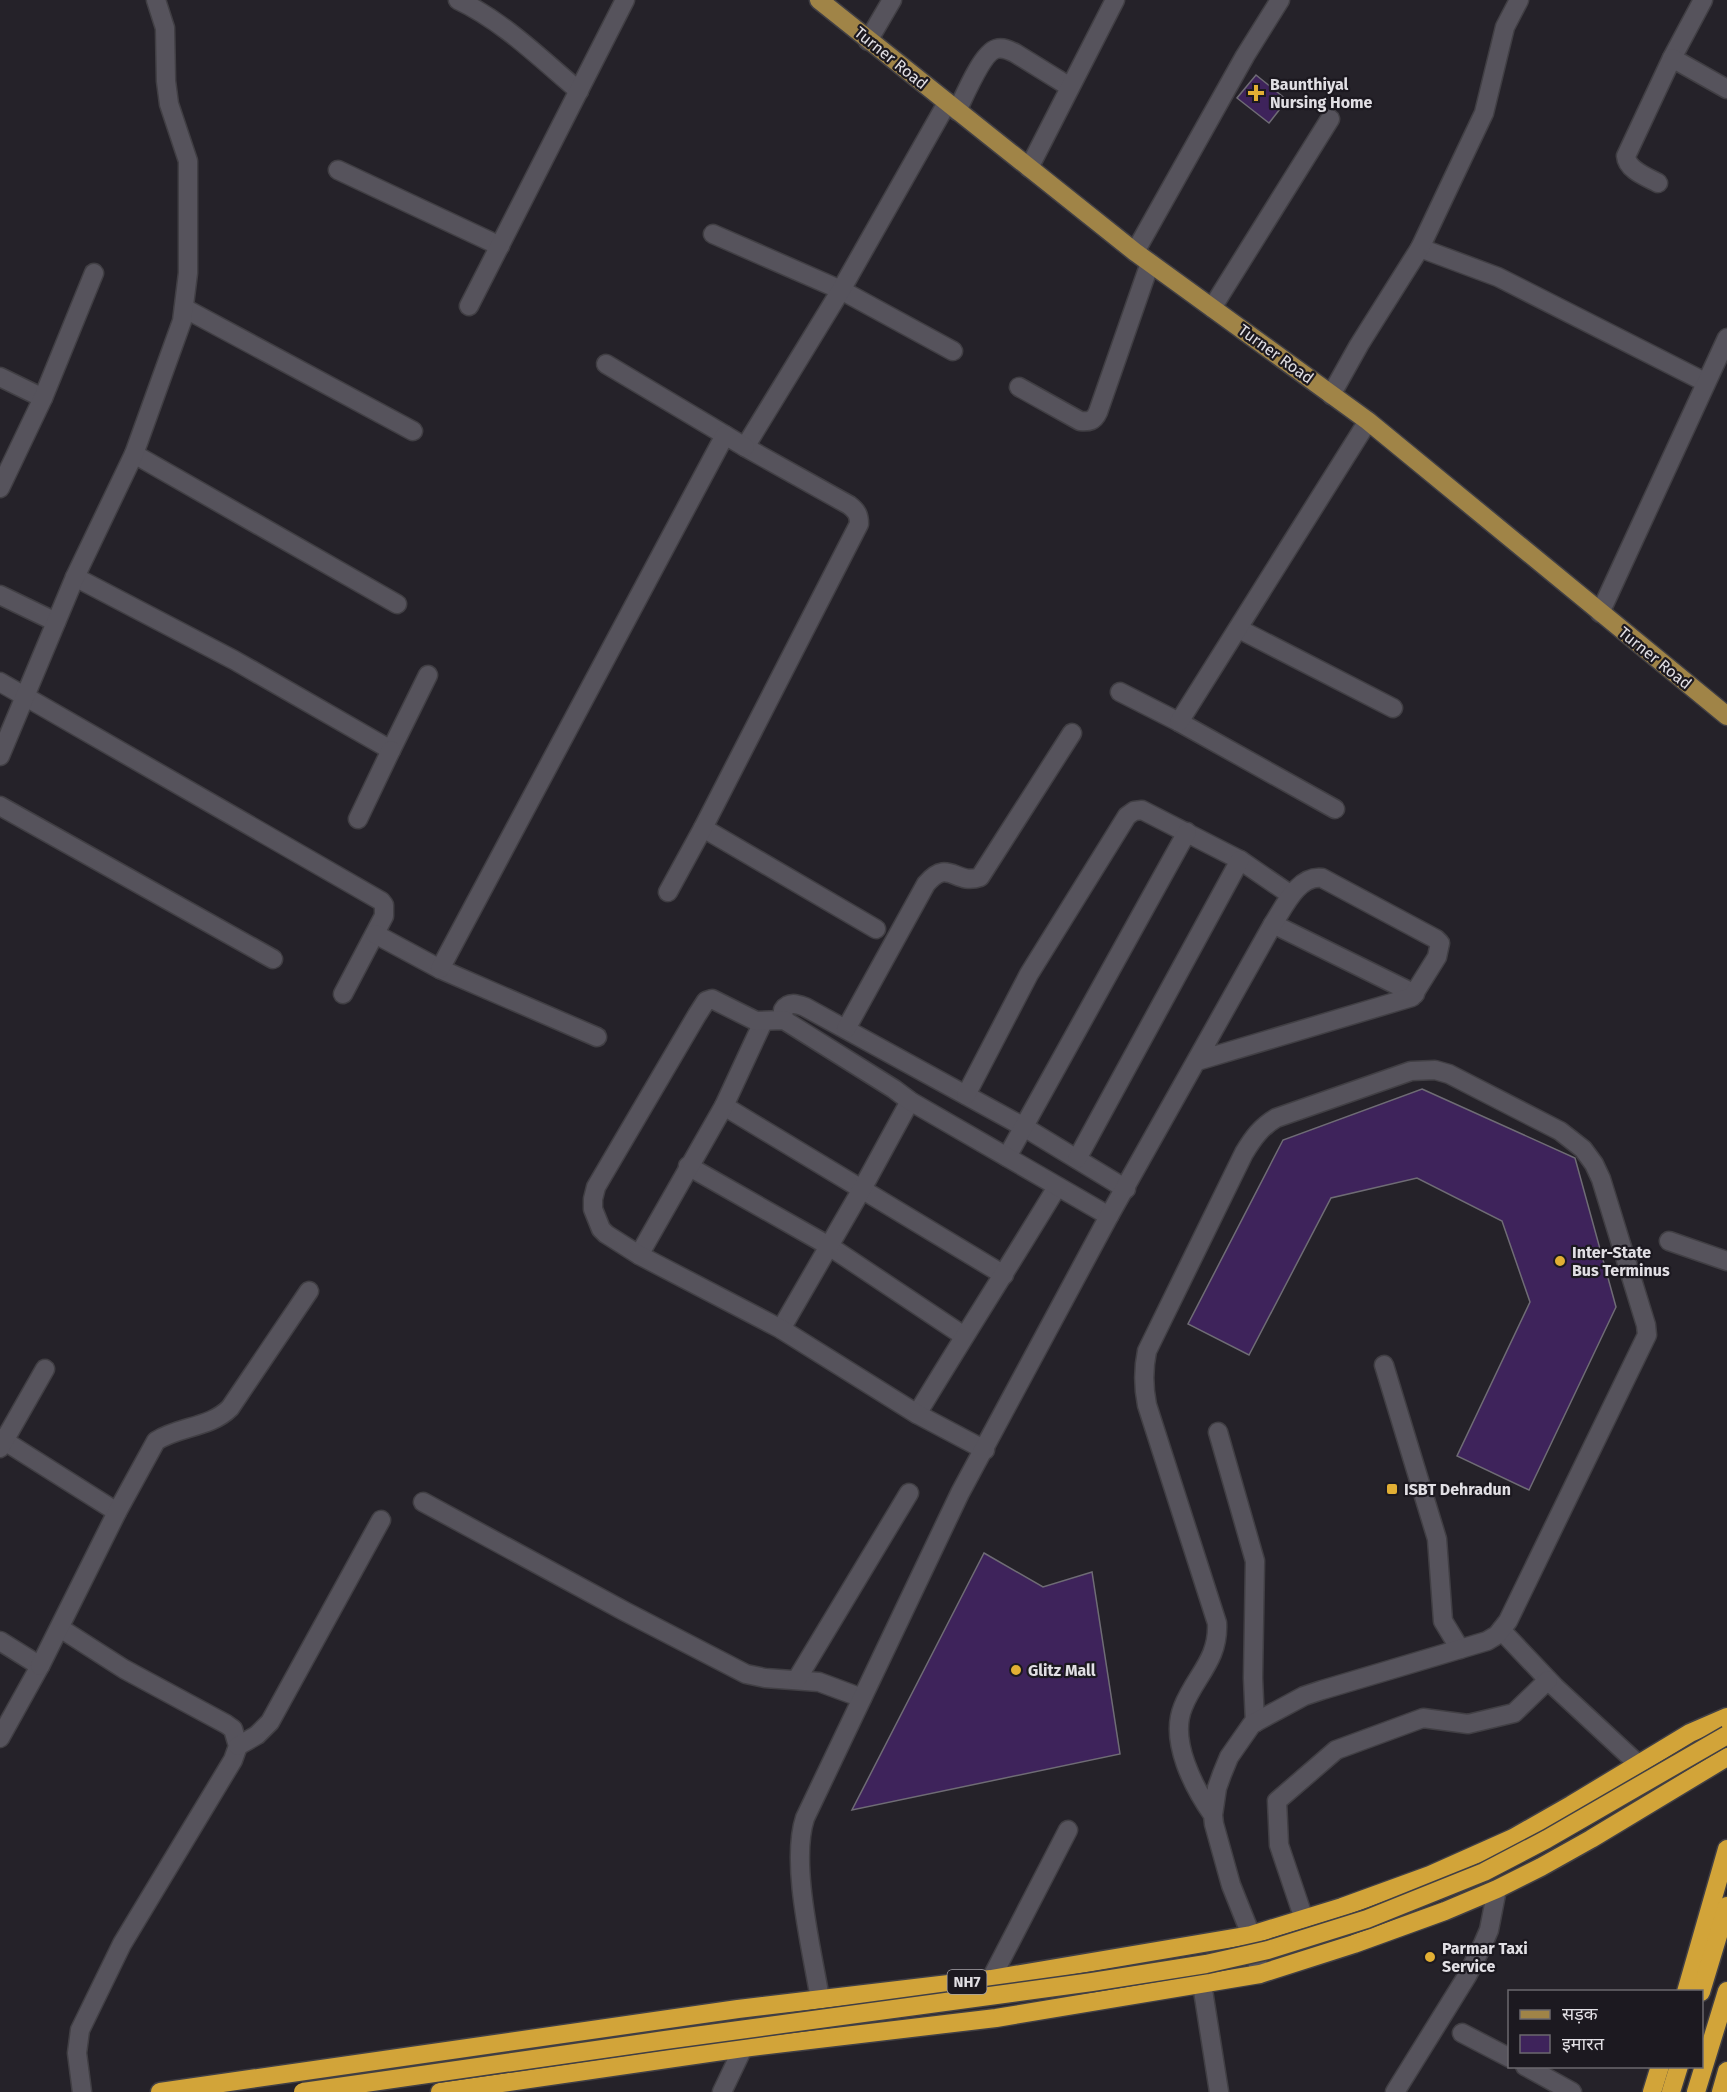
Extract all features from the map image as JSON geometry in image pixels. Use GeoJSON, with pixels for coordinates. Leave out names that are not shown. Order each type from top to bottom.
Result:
{"type":"FeatureCollection","features":[{"type":"Feature","properties":{"kind":"highway","name":"NH7"},"geometry":{"type":"LineString","coordinates":[[160,2092],[820,1999],[991,1979],[1251,1935],[1342,1907],[1430,1875],[1513,1838],[1690,1733],[1727,1718]]}},
{"type":"Feature","properties":{"kind":"highway"},"geometry":{"type":"LineString","coordinates":[[303,2092],[1092,1982],[1206,1964],[1268,1950],[1367,1919],[1484,1872],[1547,1839],[1727,1735]]}},
{"type":"Feature","properties":{"kind":"highway","name":"NH7"},"geometry":{"type":"LineString","coordinates":[[440,2092],[744,2048],[996,2018],[1260,1974],[1354,1944],[1445,1911],[1497,1889],[1571,1850],[1727,1757]]}},
{"type":"Feature","properties":{"kind":"highway"},"geometry":{"type":"LineString","coordinates":[[1687,1990],[1727,1849]]}},
{"type":"Feature","properties":{"kind":"highway"},"geometry":{"type":"LineString","coordinates":[[1702,1990],[1727,1906]]}},
{"type":"Feature","properties":{"kind":"highway"},"geometry":{"type":"LineString","coordinates":[[1696,2092],[1727,1991]]}},
{"type":"Feature","properties":{"kind":"highway"},"geometry":{"type":"LineString","coordinates":[[1652,2092],[1660,2068]]}},
{"type":"Feature","properties":{"kind":"highway"},"geometry":{"type":"LineString","coordinates":[[1671,2092],[1679,2068]]}},
{"type":"Feature","properties":{"kind":"highway"},"geometry":{"type":"LineString","coordinates":[[1721,2092],[1727,2071]]}},
{"type":"Feature","properties":{"kind":"main road","name":"Turner Road"},"geometry":{"type":"LineString","coordinates":[[819,0],[1142,257],[1368,421],[1600,613],[1725,708]]}},
{"type":"Feature","properties":{"kind":"street"},"geometry":{"type":"LineString","coordinates":[[0,756],[75,577],[134,454],[176,339],[184,308],[188,273],[188,161],[168,104],[165,28],[156,0]]}},
{"type":"Feature","properties":{"kind":"street"},"geometry":{"type":"LineString","coordinates":[[458,0],[483,14],[518,40],[579,91]]}},
{"type":"Feature","properties":{"kind":"street"},"geometry":{"type":"LineString","coordinates":[[469,306],[625,0]]}},
{"type":"Feature","properties":{"kind":"street"},"geometry":{"type":"LineString","coordinates":[[868,41],[892,0]]}},
{"type":"Feature","properties":{"kind":"street"},"geometry":{"type":"LineString","coordinates":[[1029,168],[1115,0]]}},
{"type":"Feature","properties":{"kind":"street"},"geometry":{"type":"LineString","coordinates":[[1019,387],[1080,421],[1087,422],[1094,419],[1098,412],[1142,257],[1245,56],[1280,0]]}},
{"type":"Feature","properties":{"kind":"street"},"geometry":{"type":"LineString","coordinates":[[1331,395],[1359,345],[1420,248],[1484,113],[1506,27],[1519,0]]}},
{"type":"Feature","properties":{"kind":"street"},"geometry":{"type":"LineString","coordinates":[[1658,183],[1631,167],[1626,156],[1672,58],[1703,0]]}},
{"type":"Feature","properties":{"kind":"street"},"geometry":{"type":"LineString","coordinates":[[745,447],[952,107],[986,57],[995,49],[1007,49],[1070,87]]}},
{"type":"Feature","properties":{"kind":"street"},"geometry":{"type":"LineString","coordinates":[[1672,58],[1727,89]]}},
{"type":"Feature","properties":{"kind":"street"},"geometry":{"type":"LineString","coordinates":[[1212,308],[1330,119]]}},
{"type":"Feature","properties":{"kind":"street"},"geometry":{"type":"LineString","coordinates":[[338,170],[500,246]]}},
{"type":"Feature","properties":{"kind":"street"},"geometry":{"type":"LineString","coordinates":[[713,234],[840,290],[953,351]]}},
{"type":"Feature","properties":{"kind":"street"},"geometry":{"type":"LineString","coordinates":[[1420,248],[1498,277],[1705,382]]}},
{"type":"Feature","properties":{"kind":"street"},"geometry":{"type":"LineString","coordinates":[[0,488],[43,399],[94,273]]}},
{"type":"Feature","properties":{"kind":"street"},"geometry":{"type":"LineString","coordinates":[[184,308],[412,431]]}},
{"type":"Feature","properties":{"kind":"street"},"geometry":{"type":"LineString","coordinates":[[1600,613],[1727,338]]}},
{"type":"Feature","properties":{"kind":"street"},"geometry":{"type":"LineString","coordinates":[[606,364],[724,435],[849,505],[856,510],[859,517],[859,524],[704,828],[668,892]]}},
{"type":"Feature","properties":{"kind":"street"},"geometry":{"type":"LineString","coordinates":[[0,377],[43,399]]}},
{"type":"Feature","properties":{"kind":"street"},"geometry":{"type":"LineString","coordinates":[[1179,722],[1368,421]]}},
{"type":"Feature","properties":{"kind":"street"},"geometry":{"type":"LineString","coordinates":[[440,969],[724,435]]}},
{"type":"Feature","properties":{"kind":"street"},"geometry":{"type":"LineString","coordinates":[[134,454],[397,604]]}},
{"type":"Feature","properties":{"kind":"street"},"geometry":{"type":"LineString","coordinates":[[75,577],[234,660],[391,750]]}},
{"type":"Feature","properties":{"kind":"street"},"geometry":{"type":"LineString","coordinates":[[0,595],[56,622]]}},
{"type":"Feature","properties":{"kind":"street"},"geometry":{"type":"LineString","coordinates":[[1239,629],[1393,708]]}},
{"type":"Feature","properties":{"kind":"street"},"geometry":{"type":"LineString","coordinates":[[358,819],[428,675]]}},
{"type":"Feature","properties":{"kind":"street"},"geometry":{"type":"LineString","coordinates":[[0,682],[381,901],[384,905],[384,916],[343,994]]}},
{"type":"Feature","properties":{"kind":"street"},"geometry":{"type":"LineString","coordinates":[[1120,692],[1179,722],[1335,809]]}},
{"type":"Feature","properties":{"kind":"street"},"geometry":{"type":"LineString","coordinates":[[846,1029],[926,884],[939,872],[946,870],[965,879],[973,880],[980,877],[1072,733]]}},
{"type":"Feature","properties":{"kind":"street"},"geometry":{"type":"LineString","coordinates":[[0,806],[273,959]]}},
{"type":"Feature","properties":{"kind":"street"},"geometry":{"type":"LineString","coordinates":[[966,1095],[1029,974],[1126,816],[1134,811],[1142,810],[1240,860],[1291,895]]}},
{"type":"Feature","properties":{"kind":"street"},"geometry":{"type":"LineString","coordinates":[[704,828],[876,929]]}},
{"type":"Feature","properties":{"kind":"street"},"geometry":{"type":"LineString","coordinates":[[1007,1157],[1187,832]]}},
{"type":"Feature","properties":{"kind":"street"},"geometry":{"type":"LineString","coordinates":[[1077,1159],[1240,860]]}},
{"type":"Feature","properties":{"kind":"street"},"geometry":{"type":"LineString","coordinates":[[820,1999],[800,1863],[800,1832],[804,1818],[960,1493],[1109,1216],[1273,924],[1291,895],[1306,881],[1317,877],[1440,943],[1440,951],[1415,994],[1404,1000],[1197,1061]]}},
{"type":"Feature","properties":{"kind":"street"},"geometry":{"type":"LineString","coordinates":[[1273,924],[1415,994]]}},
{"type":"Feature","properties":{"kind":"street"},"geometry":{"type":"LineString","coordinates":[[375,934],[440,969],[597,1037]]}},
{"type":"Feature","properties":{"kind":"street"},"geometry":{"type":"LineString","coordinates":[[985,1450],[917,1414],[781,1329],[639,1255],[601,1228],[593,1209],[592,1199],[596,1187],[706,1001],[715,999],[746,1018],[763,1022],[784,1020],[910,1101],[1109,1216]]}},
{"type":"Feature","properties":{"kind":"street"},"geometry":{"type":"LineString","coordinates":[[784,1020],[783,1010],[786,1006],[792,1004],[806,1007],[1024,1127],[1126,1188]]}},
{"type":"Feature","properties":{"kind":"street"},"geometry":{"type":"LineString","coordinates":[[639,1255],[724,1106],[763,1022]]}},
{"type":"Feature","properties":{"kind":"street"},"geometry":{"type":"LineString","coordinates":[[894,1089],[908,1062]]}},
{"type":"Feature","properties":{"kind":"street"},"geometry":{"type":"LineString","coordinates":[[1213,1815],[1200,1796],[1187,1765],[1182,1749],[1180,1728],[1183,1706],[1213,1656],[1217,1623],[1147,1405],[1143,1386],[1147,1351],[1244,1153],[1258,1131],[1276,1118],[1411,1071],[1435,1070],[1463,1079],[1560,1131],[1583,1149],[1601,1179],[1646,1325],[1647,1335],[1508,1621],[1501,1630],[1492,1639],[1304,1696],[1255,1723],[1229,1757],[1217,1788],[1213,1815],[1220,1852],[1251,1935],[1260,1974]]}},
{"type":"Feature","properties":{"kind":"street"},"geometry":{"type":"LineString","coordinates":[[781,1329],[910,1101]]}},
{"type":"Feature","properties":{"kind":"street"},"geometry":{"type":"LineString","coordinates":[[724,1106],[1004,1275]]}},
{"type":"Feature","properties":{"kind":"street"},"geometry":{"type":"LineString","coordinates":[[688,1166],[829,1246],[964,1336]]}},
{"type":"Feature","properties":{"kind":"street"},"geometry":{"type":"LineString","coordinates":[[917,1414],[1004,1275],[1056,1186]]}},
{"type":"Feature","properties":{"kind":"street"},"geometry":{"type":"LineString","coordinates":[[1669,1241],[1727,1262]]}},
{"type":"Feature","properties":{"kind":"street"},"geometry":{"type":"LineString","coordinates":[[0,1737],[60,1628],[117,1512],[156,1440],[164,1435],[215,1419],[230,1408],[309,1291]]}},
{"type":"Feature","properties":{"kind":"street"},"geometry":{"type":"LineString","coordinates":[[1384,1365],[1437,1539],[1443,1621],[1460,1649]]}},
{"type":"Feature","properties":{"kind":"street"},"geometry":{"type":"LineString","coordinates":[[45,1369],[1,1442],[117,1512]]}},
{"type":"Feature","properties":{"kind":"street"},"geometry":{"type":"LineString","coordinates":[[1218,1432],[1255,1561],[1253,1678],[1255,1723]]}},
{"type":"Feature","properties":{"kind":"street"},"geometry":{"type":"LineString","coordinates":[[797,1679],[909,1493]]}},
{"type":"Feature","properties":{"kind":"street"},"geometry":{"type":"LineString","coordinates":[[423,1502],[746,1674],[830,1685],[862,1698]]}},
{"type":"Feature","properties":{"kind":"street"},"geometry":{"type":"LineString","coordinates":[[238,1746],[257,1735],[270,1722],[381,1520]]}},
{"type":"Feature","properties":{"kind":"street"},"geometry":{"type":"LineString","coordinates":[[60,1628],[124,1669],[226,1724],[233,1729],[238,1746],[233,1760],[122,1944],[80,2030],[77,2053],[82,2092]]}},
{"type":"Feature","properties":{"kind":"street"},"geometry":{"type":"LineString","coordinates":[[1501,1630],[1548,1680],[1638,1764]]}},
{"type":"Feature","properties":{"kind":"street"},"geometry":{"type":"LineString","coordinates":[[0,1641],[40,1666]]}},
{"type":"Feature","properties":{"kind":"street"},"geometry":{"type":"LineString","coordinates":[[1304,1919],[1279,1845],[1277,1801],[1336,1750],[1423,1718],[1468,1724],[1514,1713],[1548,1680]]}},
{"type":"Feature","properties":{"kind":"street"},"geometry":{"type":"LineString","coordinates":[[991,1979],[1068,1830]]}},
{"type":"Feature","properties":{"kind":"street"},"geometry":{"type":"LineString","coordinates":[[1395,2092],[1467,1976],[1489,1930],[1497,1889]]}},
{"type":"Feature","properties":{"kind":"street"},"geometry":{"type":"LineString","coordinates":[[1202,1984],[1219,2092]]}},
{"type":"Feature","properties":{"kind":"street"},"geometry":{"type":"LineString","coordinates":[[1462,2033],[1508,2057]]}},
{"type":"Feature","properties":{"kind":"street"},"geometry":{"type":"LineString","coordinates":[[722,2092],[744,2048]]}},
{"type":"Feature","properties":{"kind":"street"},"geometry":{"type":"LineString","coordinates":[[1527,2068],[1572,2092]]}},
{"type":"Feature","properties":{"kind":"building"},"geometry":{"type":"Polygon","coordinates":[[[1256,75],[1287,100],[1269,123],[1237,98],[1256,75]]]}},
{"type":"Feature","properties":{"kind":"building","name":"Inter-State Bus Terminus"},"geometry":{"type":"Polygon","coordinates":[[[1422,1089],[1575,1158],[1616,1307],[1529,1490],[1457,1456],[1530,1302],[1502,1221],[1417,1178],[1331,1198],[1249,1355],[1188,1324],[1283,1140],[1422,1089]]]}},
{"type":"Feature","properties":{"kind":"building","name":"Glitz Mall"},"geometry":{"type":"Polygon","coordinates":[[[984,1553],[1043,1587],[1092,1572],[1120,1754],[852,1810],[984,1553]]]}},
{"type":"Feature","properties":{"kind":"place","name":"Baunthiyal Nursing Home"},"geometry":{"type":"Point","coordinates":[1256,93]}},
{"type":"Feature","properties":{"kind":"place","name":"Inter-State Bus Terminus"},"geometry":{"type":"Point","coordinates":[1560,1261]}},
{"type":"Feature","properties":{"kind":"place","name":"ISBT Dehradun"},"geometry":{"type":"Point","coordinates":[1392,1489]}},
{"type":"Feature","properties":{"kind":"place","name":"Glitz Mall"},"geometry":{"type":"Point","coordinates":[1016,1670]}},
{"type":"Feature","properties":{"kind":"place","name":"Parmar Taxi Service"},"geometry":{"type":"Point","coordinates":[1430,1957]}}]}
